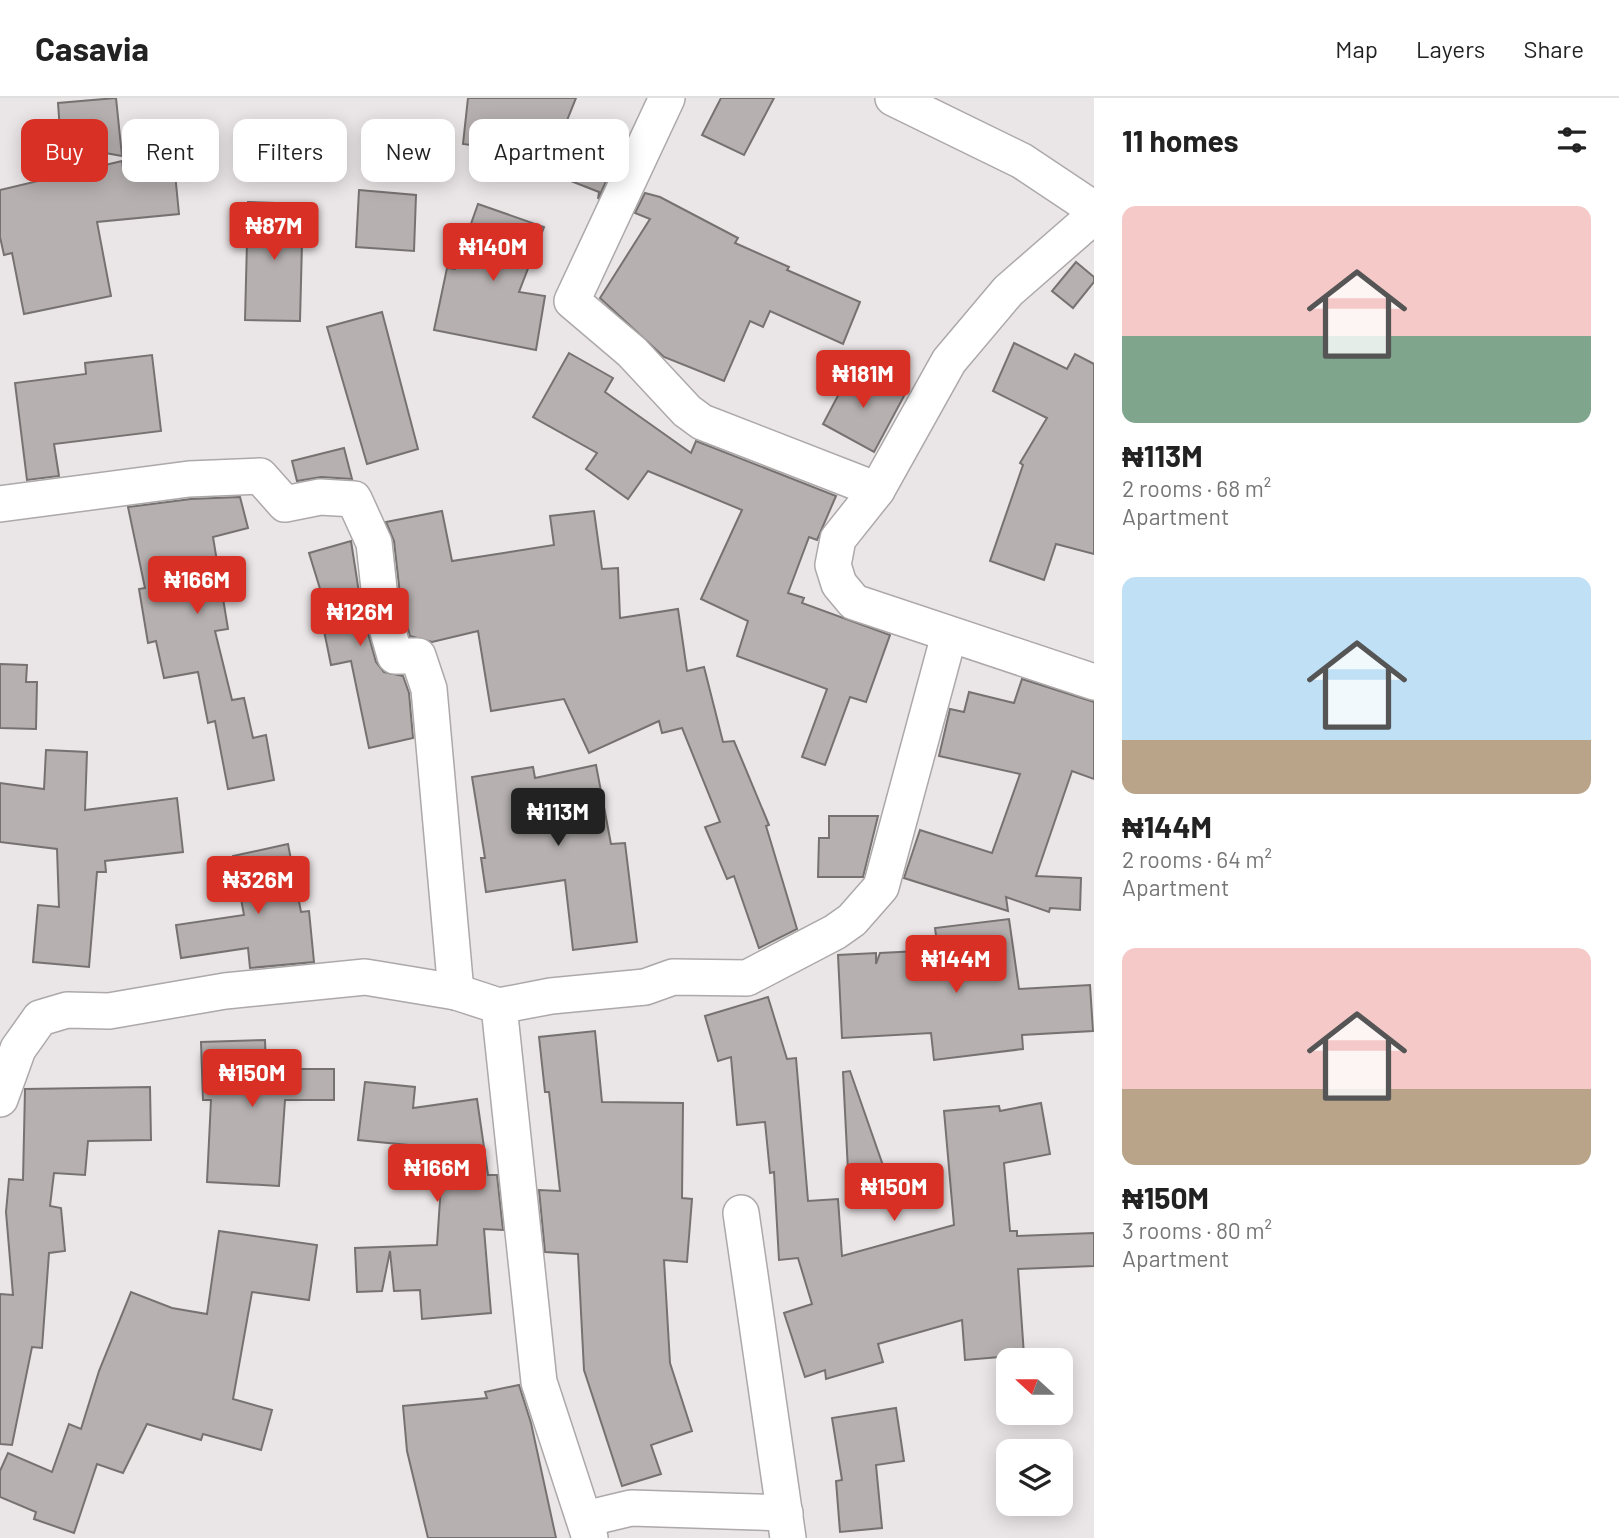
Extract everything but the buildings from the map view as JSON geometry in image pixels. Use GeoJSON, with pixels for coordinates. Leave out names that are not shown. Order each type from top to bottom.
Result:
{"type":"FeatureCollection","features":[{"type":"Feature","properties":{"kind":"street"},"geometry":{"type":"LineString","coordinates":[[667,98],[572,301],[632,352],[687,411],[702,422],[877,490]]}},
{"type":"Feature","properties":{"kind":"street"},"geometry":{"type":"LineString","coordinates":[[893,98],[1022,161],[1094,209]]}},
{"type":"Feature","properties":{"kind":"street"},"geometry":{"type":"LineString","coordinates":[[1094,216],[1008,291],[949,361],[877,490],[838,538],[833,565],[839,584],[854,602],[1094,682]]}},
{"type":"Feature","properties":{"kind":"street"},"geometry":{"type":"LineString","coordinates":[[0,505],[189,479],[260,476],[285,504],[320,497],[354,499],[374,543],[381,607],[395,656],[418,656],[429,689],[456,992]]}},
{"type":"Feature","properties":{"kind":"street"},"geometry":{"type":"LineString","coordinates":[[0,1099],[18,1049],[40,1018],[67,1010],[109,1012],[225,991],[365,977],[456,992],[499,1006],[551,996],[645,988],[673,977],[747,978],[852,920],[881,887],[949,635]]}},
{"type":"Feature","properties":{"kind":"street"},"geometry":{"type":"LineString","coordinates":[[499,1006],[539,1382],[588,1529],[631,1508],[787,1525],[741,1213]]}}]}
